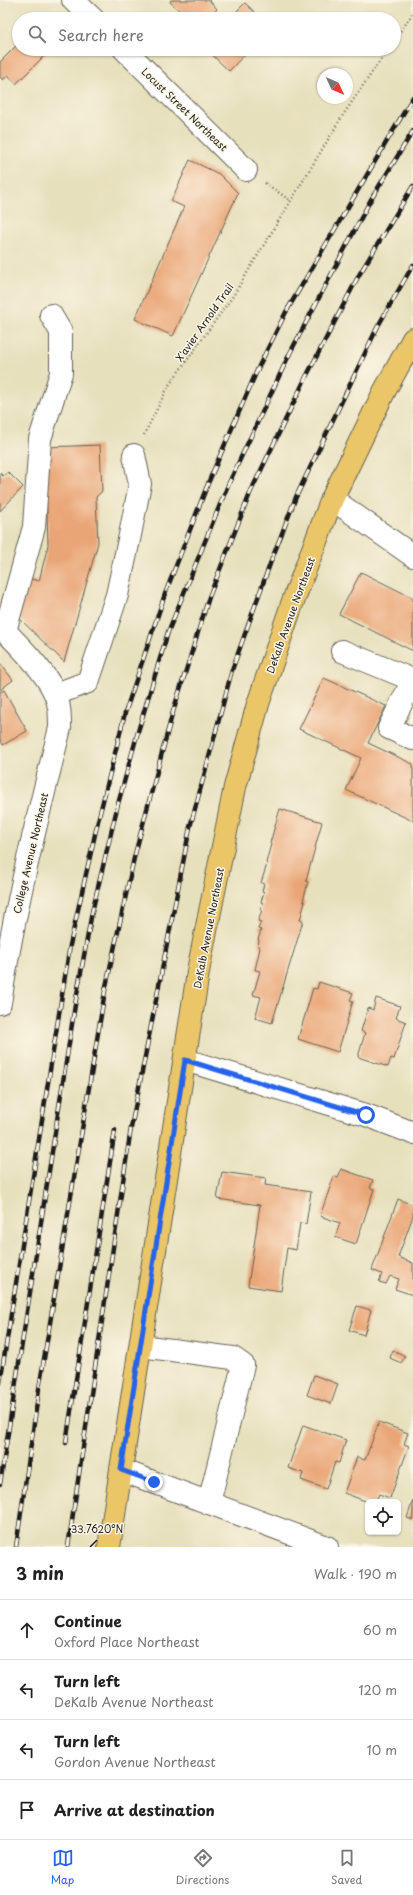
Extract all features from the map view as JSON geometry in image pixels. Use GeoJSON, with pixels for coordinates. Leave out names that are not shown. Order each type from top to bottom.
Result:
{"type":"FeatureCollection","features":[{"type":"Feature","properties":{"kind":"main road","name":"DeKalb Avenue Northeast"},"geometry":{"type":"LineString","coordinates":[[109,1547],[199,966],[235,787],[261,697],[292,604],[332,499],[384,392],[413,339]]}},
{"type":"Feature","properties":{"kind":"street"},"geometry":{"type":"LineString","coordinates":[[73,0],[86,12]]}},
{"type":"Feature","properties":{"kind":"street","name":"Locust Street Northeast"},"geometry":{"type":"LineString","coordinates":[[131,56],[246,170]]}},
{"type":"Feature","properties":{"kind":"street"},"geometry":{"type":"LineString","coordinates":[[2,629],[34,527],[40,439],[61,373],[61,332],[51,315]]}},
{"type":"Feature","properties":{"kind":"street"},"geometry":{"type":"LineString","coordinates":[[56,694],[88,682],[117,596],[140,484],[134,455]]}},
{"type":"Feature","properties":{"kind":"street"},"geometry":{"type":"LineString","coordinates":[[332,499],[413,556]]}},
{"type":"Feature","properties":{"kind":"street","name":"College Avenue Northeast"},"geometry":{"type":"LineString","coordinates":[[0,1003],[7,954],[26,863],[60,728],[60,711],[56,694],[45,676],[2,629]]}},
{"type":"Feature","properties":{"kind":"street"},"geometry":{"type":"LineString","coordinates":[[342,651],[413,680],[389,728],[413,739]]}},
{"type":"Feature","properties":{"kind":"street"},"geometry":{"type":"LineString","coordinates":[[185,1060],[366,1115],[413,1133]]}},
{"type":"Feature","properties":{"kind":"street"},"geometry":{"type":"LineString","coordinates":[[141,1346],[232,1358],[243,1365],[209,1503]]}},
{"type":"Feature","properties":{"kind":"street"},"geometry":{"type":"LineString","coordinates":[[121,1470],[327,1547]]}},
{"type":"Feature","properties":{"kind":"path"},"geometry":{"type":"LineString","coordinates":[[401,31],[413,13]]}},
{"type":"Feature","properties":{"kind":"path","name":"X'avier Arnold Trail"},"geometry":{"type":"LineString","coordinates":[[134,455],[169,385],[233,296],[343,114],[383,56]]}},
{"type":"Feature","properties":{"kind":"path"},"geometry":{"type":"LineString","coordinates":[[246,170],[291,201]]}},
{"type":"Feature","properties":{"kind":"building"},"geometry":{"type":"Polygon","coordinates":[[[171,0],[209,0],[217,9],[214,12],[181,12],[170,2],[171,0]]]}},
{"type":"Feature","properties":{"kind":"building"},"geometry":{"type":"Polygon","coordinates":[[[245,3],[255,12],[236,12],[245,3]]]}},
{"type":"Feature","properties":{"kind":"building"},"geometry":{"type":"Polygon","coordinates":[[[12,50],[12,56],[44,56],[16,84],[8,75],[3,80],[0,77],[0,62],[12,50]]]}},
{"type":"Feature","properties":{"kind":"building"},"geometry":{"type":"Polygon","coordinates":[[[213,56],[243,56],[229,71],[213,56]]]}},
{"type":"Feature","properties":{"kind":"building"},"geometry":{"type":"Polygon","coordinates":[[[190,160],[219,174],[238,193],[173,336],[135,319],[184,207],[171,201],[190,160]]]}},
{"type":"Feature","properties":{"kind":"building"},"geometry":{"type":"Polygon","coordinates":[[[100,445],[102,491],[96,497],[98,543],[64,662],[18,617],[27,578],[39,581],[48,545],[45,447],[100,445]]]}},
{"type":"Feature","properties":{"kind":"building"},"geometry":{"type":"Polygon","coordinates":[[[8,472],[23,487],[0,511],[0,473],[3,476],[8,472]]]}},
{"type":"Feature","properties":{"kind":"building"},"geometry":{"type":"Polygon","coordinates":[[[361,572],[413,598],[413,651],[339,614],[361,572]]]}},
{"type":"Feature","properties":{"kind":"building"},"geometry":{"type":"Polygon","coordinates":[[[0,663],[13,680],[0,690],[0,663]]]}},
{"type":"Feature","properties":{"kind":"building"},"geometry":{"type":"Polygon","coordinates":[[[324,678],[386,706],[368,743],[413,764],[413,821],[346,790],[361,758],[299,729],[324,678]]]}},
{"type":"Feature","properties":{"kind":"building"},"geometry":{"type":"Polygon","coordinates":[[[4,690],[27,731],[3,745],[0,739],[0,692],[4,690]]]}},
{"type":"Feature","properties":{"kind":"building"},"geometry":{"type":"Polygon","coordinates":[[[280,809],[322,822],[306,881],[308,882],[303,901],[305,902],[300,920],[303,921],[272,1023],[255,1018],[261,997],[253,995],[260,971],[255,970],[260,948],[258,947],[258,940],[261,930],[258,929],[261,922],[258,921],[262,910],[260,910],[263,903],[261,902],[264,892],[262,891],[264,884],[261,883],[267,864],[270,843],[280,809]]]}},
{"type":"Feature","properties":{"kind":"building"},"geometry":{"type":"Polygon","coordinates":[[[319,982],[353,993],[350,1000],[353,1001],[338,1052],[298,1039],[313,988],[317,989],[319,982]]]}},
{"type":"Feature","properties":{"kind":"building"},"geometry":{"type":"Polygon","coordinates":[[[376,998],[400,1006],[396,1018],[406,1022],[394,1059],[391,1058],[388,1067],[358,1057],[365,1033],[361,1031],[368,1008],[373,1010],[376,998]]]}},
{"type":"Feature","properties":{"kind":"building"},"geometry":{"type":"Polygon","coordinates":[[[341,1169],[373,1180],[370,1188],[374,1189],[356,1244],[335,1237],[340,1223],[320,1216],[334,1176],[338,1178],[341,1169]]]}},
{"type":"Feature","properties":{"kind":"building"},"geometry":{"type":"Polygon","coordinates":[[[222,1172],[266,1178],[265,1185],[311,1192],[306,1224],[300,1223],[296,1250],[287,1248],[281,1291],[248,1286],[260,1205],[217,1199],[222,1172]]]}},
{"type":"Feature","properties":{"kind":"building"},"geometry":{"type":"Polygon","coordinates":[[[398,1199],[413,1205],[413,1216],[398,1257],[413,1263],[413,1295],[395,1289],[399,1279],[390,1276],[386,1284],[379,1282],[382,1274],[372,1270],[398,1199]]]}},
{"type":"Feature","properties":{"kind":"building"},"geometry":{"type":"Polygon","coordinates":[[[357,1306],[371,1310],[364,1335],[349,1330],[357,1306]]]}},
{"type":"Feature","properties":{"kind":"building"},"geometry":{"type":"Polygon","coordinates":[[[393,1350],[405,1356],[401,1363],[390,1358],[393,1350]]]}},
{"type":"Feature","properties":{"kind":"building"},"geometry":{"type":"Polygon","coordinates":[[[314,1375],[338,1384],[331,1404],[307,1395],[314,1375]]]}},
{"type":"Feature","properties":{"kind":"building"},"geometry":{"type":"Polygon","coordinates":[[[379,1422],[408,1433],[404,1444],[409,1446],[390,1498],[379,1494],[376,1499],[365,1499],[365,1501],[344,1493],[357,1457],[365,1460],[379,1422]]]}},
{"type":"Feature","properties":{"kind":"building"},"geometry":{"type":"Polygon","coordinates":[[[303,1425],[346,1440],[339,1463],[335,1462],[326,1489],[301,1480],[303,1473],[288,1468],[303,1425]]]}},
{"type":"Feature","properties":{"kind":"building"},"geometry":{"type":"Polygon","coordinates":[[[413,1500],[413,1520],[407,1518],[413,1500]]]}},
{"type":"Feature","properties":{"kind":"railway"},"geometry":{"type":"LineString","coordinates":[[0,1383],[70,945],[98,821],[125,713],[165,594],[209,481],[259,366],[286,312],[413,97]]}},
{"type":"Feature","properties":{"kind":"railway"},"geometry":{"type":"LineString","coordinates":[[0,1484],[75,1005],[92,912],[118,804],[168,632],[228,485],[290,353],[370,201],[413,131]]}},
{"type":"Feature","properties":{"kind":"railway"},"geometry":{"type":"LineString","coordinates":[[16,1547],[39,1389],[105,991],[134,858],[172,715],[209,597],[251,491],[306,377],[359,275],[413,186]]}},
{"type":"Feature","properties":{"kind":"railway"},"geometry":{"type":"LineString","coordinates":[[68,1547],[131,1128],[190,827],[232,670],[296,497],[378,326],[413,265]]}},
{"type":"Feature","properties":{"kind":"railway"},"geometry":{"type":"LineString","coordinates":[[66,1443],[115,1130]]}},
{"type":"Feature","properties":{"kind":"route"},"geometry":{"type":"LineString","coordinates":[[154,1482],[121,1470],[185,1060],[366,1115]]}}]}
